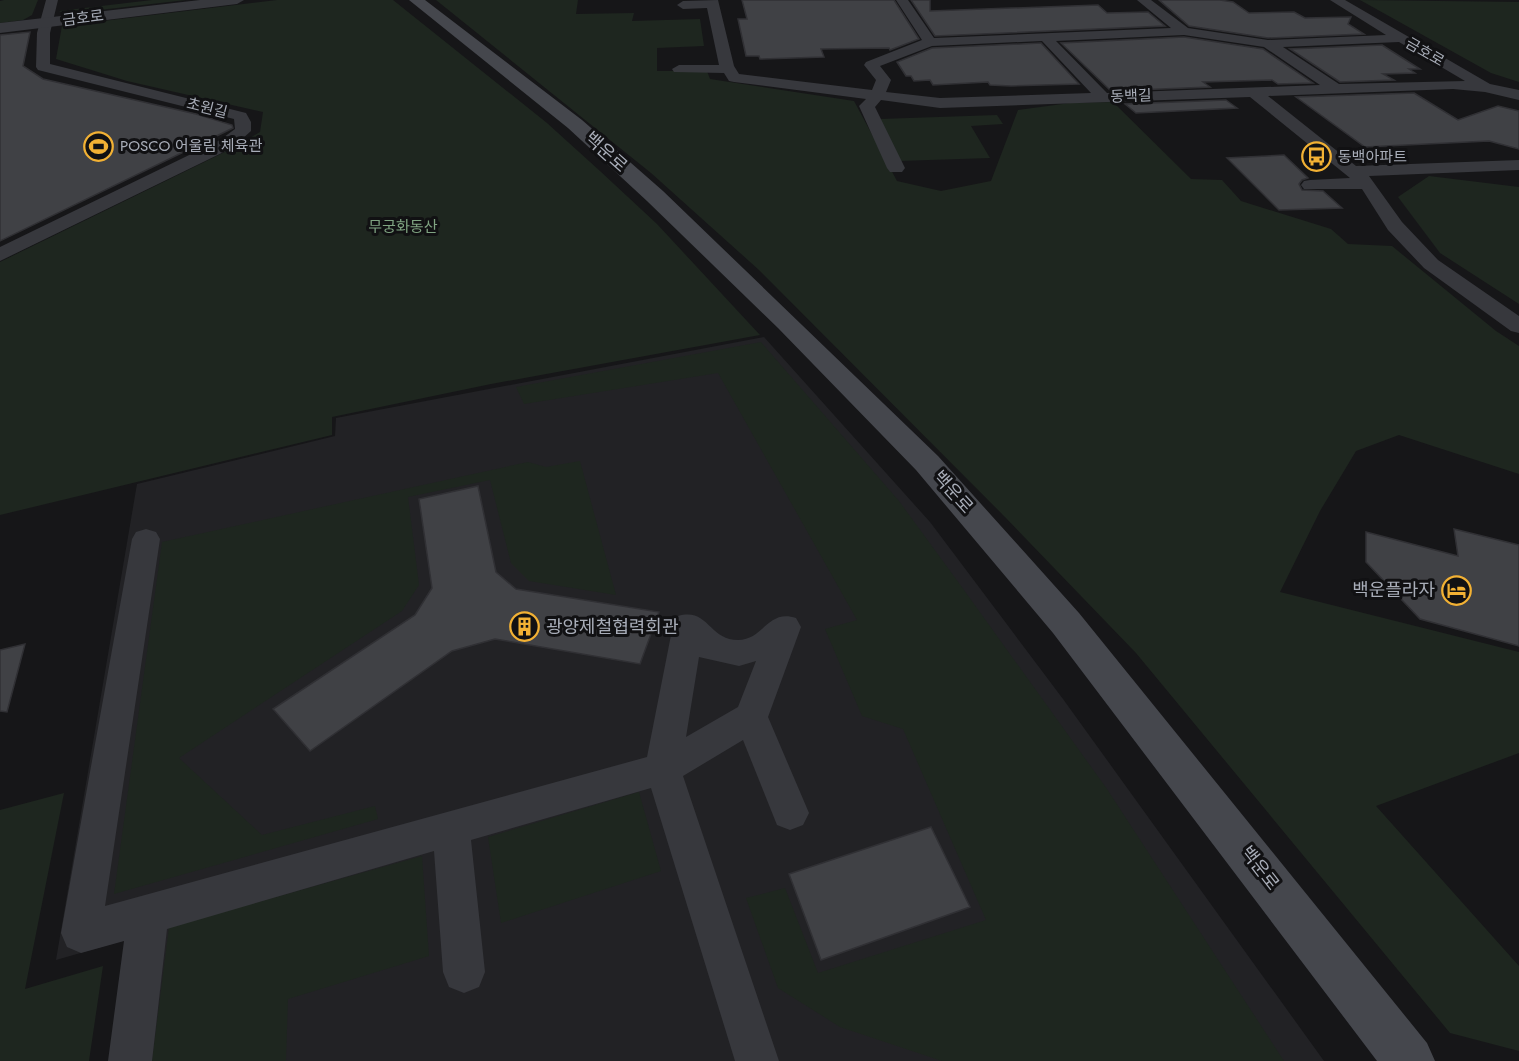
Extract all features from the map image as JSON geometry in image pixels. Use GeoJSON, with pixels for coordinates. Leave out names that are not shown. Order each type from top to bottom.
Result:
{"type":"FeatureCollection","features":[{"type":"Feature","properties":{"kind":"main road","name":"백운로"},"geometry":{"type":"LineString","coordinates":[[416,0],[575,124],[655,196],[787,323],[927,463],[1059,615],[1127,699],[1409,1061]]}},
{"type":"Feature","properties":{"kind":"street"},"geometry":{"type":"LineString","coordinates":[[45,22],[52,0]]}},
{"type":"Feature","properties":{"kind":"street","name":"금호로"},"geometry":{"type":"LineString","coordinates":[[0,28],[237,0]]}},
{"type":"Feature","properties":{"kind":"street"},"geometry":{"type":"LineString","coordinates":[[902,0],[930,42]]}},
{"type":"Feature","properties":{"kind":"street"},"geometry":{"type":"LineString","coordinates":[[1143,0],[1184,32]]}},
{"type":"Feature","properties":{"kind":"street","name":"금호로"},"geometry":{"type":"LineString","coordinates":[[1336,0],[1485,87],[1519,95]]}},
{"type":"Feature","properties":{"kind":"street"},"geometry":{"type":"LineString","coordinates":[[679,69],[729,69],[712,2],[683,5]]}},
{"type":"Feature","properties":{"kind":"street","name":"초원길"},"geometry":{"type":"LineString","coordinates":[[0,255],[226,144],[243,131],[240,116],[43,67],[45,22]]}},
{"type":"Feature","properties":{"kind":"street"},"geometry":{"type":"LineString","coordinates":[[896,168],[867,106],[877,96],[884,80],[871,65],[930,42],[1184,32],[1268,44],[1402,38]]}},
{"type":"Feature","properties":{"kind":"street"},"geometry":{"type":"LineString","coordinates":[[1045,37],[1102,97]]}},
{"type":"Feature","properties":{"kind":"street"},"geometry":{"type":"LineString","coordinates":[[1268,44],[1336,89]]}},
{"type":"Feature","properties":{"kind":"street","name":"동백길"},"geometry":{"type":"LineString","coordinates":[[729,69],[734,78],[940,103],[1453,85],[1485,87]]}},
{"type":"Feature","properties":{"kind":"street"},"geometry":{"type":"LineString","coordinates":[[1254,92],[1360,177],[1395,226],[1431,264],[1519,326]]}},
{"type":"Feature","properties":{"kind":"street"},"geometry":{"type":"LineString","coordinates":[[1310,185],[1360,177],[1519,165]]}},
{"type":"Feature","properties":{"kind":"street"},"geometry":{"type":"LineString","coordinates":[[146,538],[81,933],[663,769],[751,717],[785,627],[763,646],[739,653],[710,647],[689,625],[663,769],[757,1061]]}},
{"type":"Feature","properties":{"kind":"street"},"geometry":{"type":"LineString","coordinates":[[751,717],[790,813]]}},
{"type":"Feature","properties":{"kind":"street"},"geometry":{"type":"LineString","coordinates":[[451,829],[464,972]]}},
{"type":"Feature","properties":{"kind":"street"},"geometry":{"type":"LineString","coordinates":[[130,1061],[148,914]]}},
{"type":"Feature","properties":{"kind":"shaded area"},"geometry":{"type":"Polygon","coordinates":[[[764,337],[930,522],[1063,699],[1324,1061],[117,1061],[133,938],[56,960],[137,484],[335,436],[336,418],[764,337]]]}},
{"type":"Feature","properties":{"kind":"green space"},"geometry":{"type":"Polygon","coordinates":[[[38,0],[32,15],[23,20],[0,23],[0,1],[38,0]]]}},
{"type":"Feature","properties":{"kind":"green space"},"geometry":{"type":"Polygon","coordinates":[[[152,0],[186,0],[65,14],[59,11],[152,0]]]}},
{"type":"Feature","properties":{"kind":"green space","name":"무궁화동산"},"geometry":{"type":"Polygon","coordinates":[[[277,0],[393,0],[547,123],[600,171],[657,224],[760,335],[491,384],[332,417],[332,435],[0,515],[0,262],[233,148],[260,132],[263,112],[127,81],[56,59],[62,26],[277,0]]]}},
{"type":"Feature","properties":{"kind":"green space"},"geometry":{"type":"Polygon","coordinates":[[[436,0],[578,0],[576,14],[634,13],[632,21],[700,19],[704,46],[657,48],[657,71],[707,71],[710,79],[854,101],[897,181],[941,191],[991,181],[1018,110],[1070,103],[1113,102],[1191,179],[1222,180],[1241,201],[1331,229],[1348,244],[1392,246],[1496,331],[1519,346],[1519,474],[1399,435],[1356,451],[1320,511],[1280,592],[1519,652],[1519,753],[1376,806],[1519,966],[1519,1051],[1450,1033],[1136,653],[1005,517],[759,270],[651,173],[436,0]]]}},
{"type":"Feature","properties":{"kind":"green space"},"geometry":{"type":"Polygon","coordinates":[[[1360,0],[1519,2],[1519,82],[1491,73],[1360,0]]]}},
{"type":"Feature","properties":{"kind":"green space"},"geometry":{"type":"Polygon","coordinates":[[[997,115],[1003,124],[971,126],[990,158],[899,161],[880,119],[997,115]]]}},
{"type":"Feature","properties":{"kind":"green space"},"geometry":{"type":"Polygon","coordinates":[[[1429,176],[1519,187],[1519,304],[1440,253],[1398,197],[1429,176]]]}},
{"type":"Feature","properties":{"kind":"green space"},"geometry":{"type":"Polygon","coordinates":[[[761,342],[899,501],[964,590],[1107,789],[1284,1061],[942,1061],[840,1027],[778,988],[746,898],[785,888],[818,973],[986,920],[903,729],[862,716],[825,629],[857,620],[718,373],[524,404],[516,387],[761,342]]]}},
{"type":"Feature","properties":{"kind":"green space"},"geometry":{"type":"Polygon","coordinates":[[[580,461],[616,595],[529,581],[511,563],[490,480],[408,497],[419,585],[402,611],[179,758],[262,835],[375,806],[378,819],[114,894],[162,542],[528,462],[546,467],[580,461]]]}},
{"type":"Feature","properties":{"kind":"green space"},"geometry":{"type":"Polygon","coordinates":[[[639,792],[661,871],[501,923],[488,837],[639,792]]]}},
{"type":"Feature","properties":{"kind":"green space"},"geometry":{"type":"Polygon","coordinates":[[[64,793],[25,989],[103,966],[89,1061],[0,1061],[0,810],[64,793]]]}},
{"type":"Feature","properties":{"kind":"green space"},"geometry":{"type":"Polygon","coordinates":[[[422,856],[429,956],[288,999],[286,1061],[152,1061],[169,927],[422,856]]]}},
{"type":"Feature","properties":{"kind":"building"},"geometry":{"type":"Polygon","coordinates":[[[742,0],[894,0],[919,39],[890,50],[889,48],[821,49],[824,57],[760,59],[759,56],[746,56],[738,19],[747,19],[742,0]]]}},
{"type":"Feature","properties":{"kind":"building"},"geometry":{"type":"Polygon","coordinates":[[[911,0],[930,0],[930,11],[1098,5],[1107,13],[1148,12],[1165,26],[935,36],[911,0]]]}},
{"type":"Feature","properties":{"kind":"building"},"geometry":{"type":"Polygon","coordinates":[[[1159,0],[1220,0],[1233,2],[1249,13],[1294,12],[1305,18],[1351,17],[1348,24],[1364,34],[1268,38],[1189,26],[1159,0]]]}},
{"type":"Feature","properties":{"kind":"building","name":"POSCO 어울림 체육관"},"geometry":{"type":"Polygon","coordinates":[[[30,32],[23,66],[43,79],[196,114],[232,125],[233,128],[0,241],[0,35],[30,32]]]}},
{"type":"Feature","properties":{"kind":"building"},"geometry":{"type":"Polygon","coordinates":[[[1184,37],[1263,49],[1313,83],[1278,84],[1272,80],[1203,82],[1210,87],[1111,91],[1061,43],[1184,37]]]}},
{"type":"Feature","properties":{"kind":"building"},"geometry":{"type":"Polygon","coordinates":[[[1041,43],[1079,84],[1011,86],[990,85],[988,82],[933,85],[930,80],[914,81],[911,76],[906,76],[897,62],[932,48],[1041,43]]]}},
{"type":"Feature","properties":{"kind":"building"},"geometry":{"type":"Polygon","coordinates":[[[1382,45],[1420,69],[1409,69],[1415,73],[1383,74],[1394,80],[1340,82],[1290,49],[1382,45]]]}},
{"type":"Feature","properties":{"kind":"building"},"geometry":{"type":"Polygon","coordinates":[[[1414,93],[1458,120],[1498,106],[1519,111],[1519,149],[1489,141],[1365,147],[1296,97],[1414,93]]]}},
{"type":"Feature","properties":{"kind":"building"},"geometry":{"type":"Polygon","coordinates":[[[1226,100],[1237,108],[1136,113],[1125,104],[1226,100]]]}},
{"type":"Feature","properties":{"kind":"building"},"geometry":{"type":"Polygon","coordinates":[[[1284,155],[1308,178],[1299,184],[1302,190],[1323,191],[1342,208],[1279,210],[1227,158],[1284,155]]]}},
{"type":"Feature","properties":{"kind":"building","name":"광양제철협력회관"},"geometry":{"type":"Polygon","coordinates":[[[478,486],[496,572],[516,589],[659,612],[640,664],[495,639],[452,651],[310,751],[273,709],[415,615],[432,588],[419,499],[478,486]]]}},
{"type":"Feature","properties":{"kind":"building","name":"백운플라자"},"geometry":{"type":"Polygon","coordinates":[[[1454,529],[1519,545],[1519,646],[1420,619],[1366,562],[1366,532],[1458,556],[1454,529]]]}},
{"type":"Feature","properties":{"kind":"building"},"geometry":{"type":"Polygon","coordinates":[[[25,644],[7,712],[0,711],[0,650],[25,644]]]}},
{"type":"Feature","properties":{"kind":"building"},"geometry":{"type":"Polygon","coordinates":[[[931,827],[970,907],[821,960],[789,874],[931,827]]]}},
{"type":"Feature","properties":{"kind":"place","name":"POSCO 어울림 체육관"},"geometry":{"type":"Point","coordinates":[99,146]}},
{"type":"Feature","properties":{"kind":"place","name":"동백아파트"},"geometry":{"type":"Point","coordinates":[1317,157]}},
{"type":"Feature","properties":{"kind":"place","name":"백운플라자"},"geometry":{"type":"Point","coordinates":[1456,590]}},
{"type":"Feature","properties":{"kind":"place","name":"광양제철협력회관"},"geometry":{"type":"Point","coordinates":[525,627]}}]}
